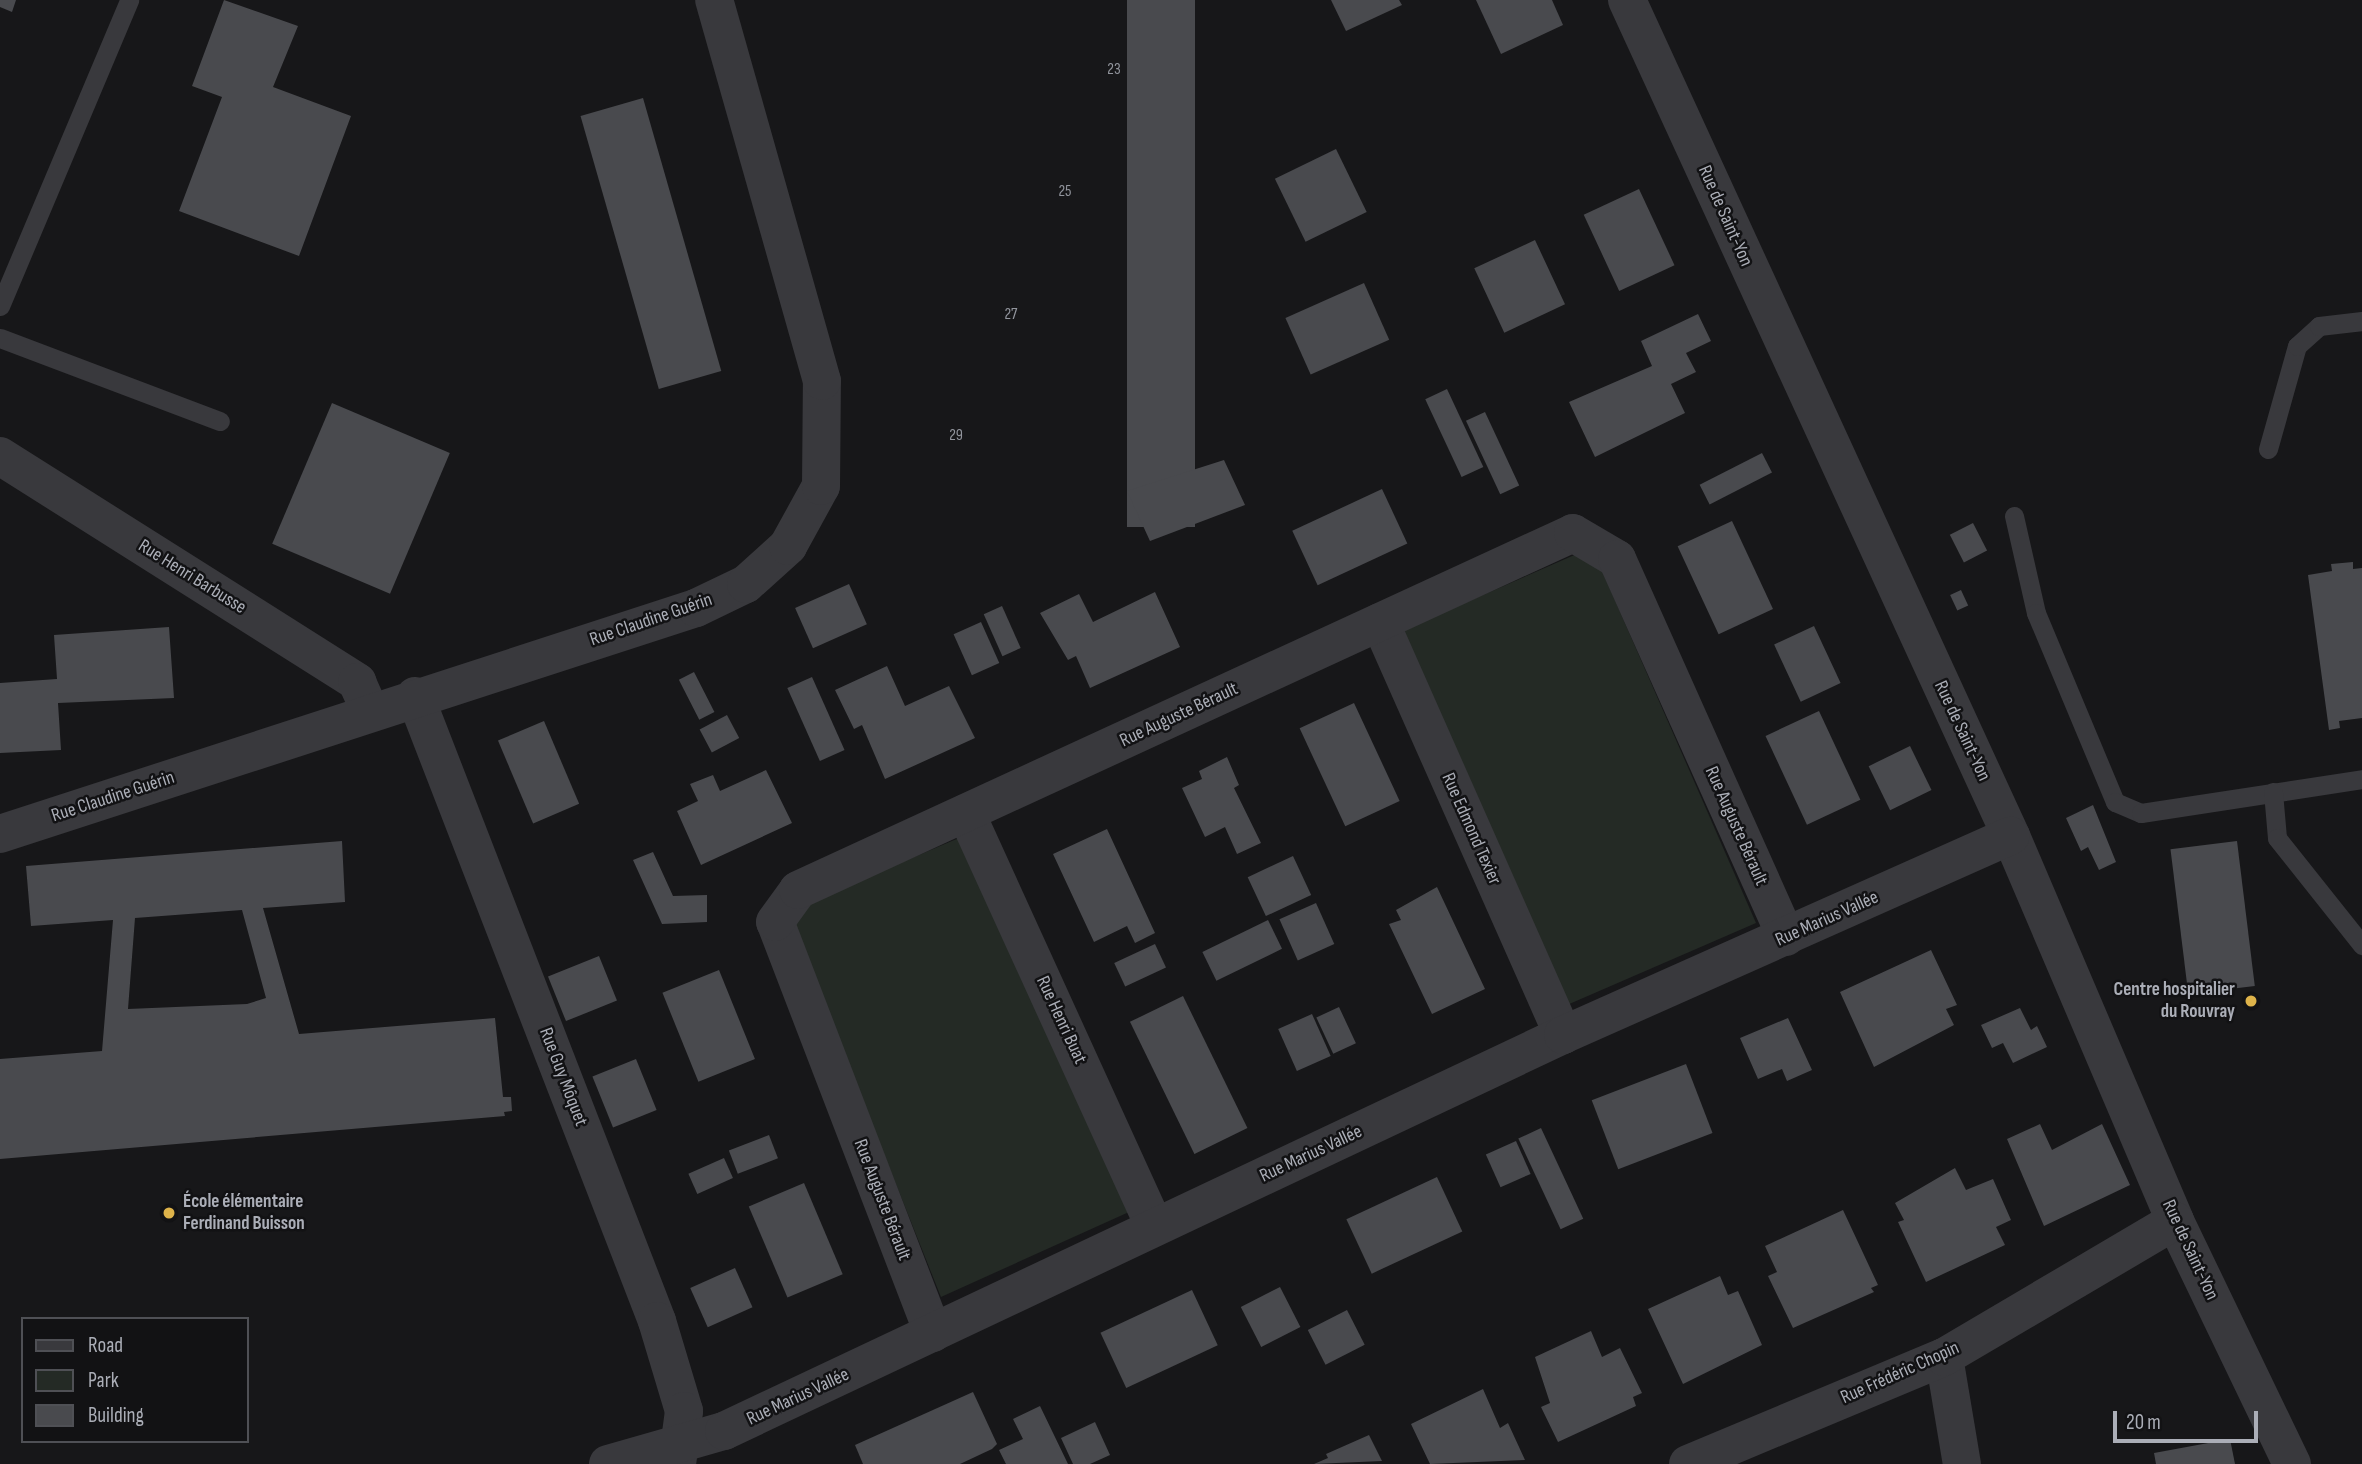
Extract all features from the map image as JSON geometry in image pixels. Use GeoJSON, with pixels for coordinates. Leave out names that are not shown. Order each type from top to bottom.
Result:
{"type":"FeatureCollection","features":[{"type":"Feature","properties":{"kind":"street","name":"Rue Claudine Guérin"},"geometry":{"type":"LineString","coordinates":[[0,834],[415,696],[696,608],[746,583],[788,546],[821,486],[822,381],[714,0]]}},
{"type":"Feature","properties":{"kind":"street","name":"Rue de Saint-Yon"},"geometry":{"type":"LineString","coordinates":[[1627,0],[2011,836],[2175,1221],[2292,1464]]}},
{"type":"Feature","properties":{"kind":"street","name":"Rue Henri Barbusse"},"geometry":{"type":"LineString","coordinates":[[0,456],[357,681],[370,711]]}},
{"type":"Feature","properties":{"kind":"street","name":"Rue Auguste Bérault"},"geometry":{"type":"LineString","coordinates":[[933,1333],[775,922],[798,890],[1573,533],[1617,559],[1786,937]]}},
{"type":"Feature","properties":{"kind":"street","name":"Rue Edmond Texier"},"geometry":{"type":"LineString","coordinates":[[1380,622],[1563,1035]]}},
{"type":"Feature","properties":{"kind":"street","name":"Rue Guy Môquet"},"geometry":{"type":"LineString","coordinates":[[415,696],[657,1321],[684,1411],[679,1455]]}},
{"type":"Feature","properties":{"kind":"street","name":"Rue Henri Buat"},"geometry":{"type":"LineString","coordinates":[[966,814],[1155,1227]]}},
{"type":"Feature","properties":{"kind":"street","name":"Rue Marius Vallée"},"geometry":{"type":"LineString","coordinates":[[608,1464],[679,1455],[724,1431],[1563,1035],[2011,836]]}},
{"type":"Feature","properties":{"kind":"street","name":"Rue Frédéric Chopin"},"geometry":{"type":"LineString","coordinates":[[1688,1464],[1944,1357],[2175,1221]]}},
{"type":"Feature","properties":{"kind":"street"},"geometry":{"type":"LineString","coordinates":[[1944,1357],[1962,1464]]}},
{"type":"Feature","properties":{"kind":"lane"},"geometry":{"type":"LineString","coordinates":[[0,306],[128,0]]}},
{"type":"Feature","properties":{"kind":"lane"},"geometry":{"type":"LineString","coordinates":[[2268,449],[2297,346],[2319,326],[2362,321]]}},
{"type":"Feature","properties":{"kind":"lane"},"geometry":{"type":"LineString","coordinates":[[0,338],[220,421]]}},
{"type":"Feature","properties":{"kind":"lane"},"geometry":{"type":"LineString","coordinates":[[2014,516],[2036,614],[2115,802],[2141,813],[2362,779]]}},
{"type":"Feature","properties":{"kind":"lane"},"geometry":{"type":"LineString","coordinates":[[2273,792],[2277,838],[2362,945]]}},
{"type":"Feature","properties":{"kind":"green space"},"geometry":{"type":"Polygon","coordinates":[[[1579,553],[1596,557],[1756,923],[1567,1005],[1403,630],[1579,553]]]}},
{"type":"Feature","properties":{"kind":"green space"},"geometry":{"type":"Polygon","coordinates":[[[959,838],[1129,1212],[941,1297],[793,926],[803,904],[959,838]]]}},
{"type":"Feature","properties":{"kind":"building"},"geometry":{"type":"Polygon","coordinates":[[[0,0],[16,0],[12,12],[0,7],[0,0]]]}},
{"type":"Feature","properties":{"kind":"building"},"geometry":{"type":"Polygon","coordinates":[[[224,0],[298,26],[273,87],[351,116],[299,256],[179,211],[222,97],[192,86],[224,0]]]}},
{"type":"Feature","properties":{"kind":"building"},"geometry":{"type":"Polygon","coordinates":[[[1127,0],[1195,0],[1195,527],[1127,527],[1127,0]]]}},
{"type":"Feature","properties":{"kind":"building"},"geometry":{"type":"Polygon","coordinates":[[[1331,0],[1399,0],[1402,5],[1346,31],[1331,0]]]}},
{"type":"Feature","properties":{"kind":"building"},"geometry":{"type":"Polygon","coordinates":[[[1476,0],[1552,0],[1563,25],[1501,54],[1476,0]]]}},
{"type":"Feature","properties":{"kind":"building"},"geometry":{"type":"Polygon","coordinates":[[[643,98],[721,371],[659,389],[581,116],[643,98]]]}},
{"type":"Feature","properties":{"kind":"building"},"geometry":{"type":"Polygon","coordinates":[[[1336,149],[1367,212],[1306,242],[1275,179],[1336,149]]]}},
{"type":"Feature","properties":{"kind":"building"},"geometry":{"type":"Polygon","coordinates":[[[1639,189],[1674,265],[1619,291],[1584,215],[1639,189]]]}},
{"type":"Feature","properties":{"kind":"building"},"geometry":{"type":"Polygon","coordinates":[[[1535,240],[1565,304],[1504,333],[1474,268],[1535,240]]]}},
{"type":"Feature","properties":{"kind":"building"},"geometry":{"type":"Polygon","coordinates":[[[1364,283],[1389,340],[1311,375],[1285,318],[1364,283]]]}},
{"type":"Feature","properties":{"kind":"building"},"geometry":{"type":"Polygon","coordinates":[[[1698,314],[1711,341],[1686,353],[1696,372],[1671,384],[1685,413],[1595,457],[1569,402],[1652,366],[1641,341],[1698,314]]]}},
{"type":"Feature","properties":{"kind":"building"},"geometry":{"type":"Polygon","coordinates":[[[1447,389],[1483,467],[1462,477],[1425,399],[1447,389]]]}},
{"type":"Feature","properties":{"kind":"building"},"geometry":{"type":"Polygon","coordinates":[[[332,403],[450,453],[390,594],[272,544],[332,403]]]}},
{"type":"Feature","properties":{"kind":"building"},"geometry":{"type":"Polygon","coordinates":[[[1485,412],[1519,485],[1500,494],[1466,421],[1485,412]]]}},
{"type":"Feature","properties":{"kind":"building"},"geometry":{"type":"Polygon","coordinates":[[[1762,453],[1772,473],[1710,504],[1700,485],[1762,453]]]}},
{"type":"Feature","properties":{"kind":"building"},"geometry":{"type":"Polygon","coordinates":[[[1224,460],[1245,505],[1150,541],[1127,491],[1224,460]]]}},
{"type":"Feature","properties":{"kind":"building"},"geometry":{"type":"Polygon","coordinates":[[[1382,489],[1407,543],[1318,585],[1292,531],[1382,489]]]}},
{"type":"Feature","properties":{"kind":"building"},"geometry":{"type":"Polygon","coordinates":[[[1732,521],[1773,609],[1719,634],[1678,546],[1732,521]]]}},
{"type":"Feature","properties":{"kind":"building"},"geometry":{"type":"Polygon","coordinates":[[[1973,523],[1987,551],[1964,562],[1950,535],[1973,523]]]}},
{"type":"Feature","properties":{"kind":"building"},"geometry":{"type":"Polygon","coordinates":[[[2353,562],[2353,569],[2362,568],[2362,718],[2339,721],[2340,728],[2329,730],[2308,575],[2332,571],[2331,564],[2353,562]]]}},
{"type":"Feature","properties":{"kind":"building"},"geometry":{"type":"Polygon","coordinates":[[[849,584],[867,624],[813,648],[795,608],[849,584]]]}},
{"type":"Feature","properties":{"kind":"building"},"geometry":{"type":"Polygon","coordinates":[[[1961,590],[1968,605],[1957,610],[1950,595],[1961,590]]]}},
{"type":"Feature","properties":{"kind":"building"},"geometry":{"type":"Polygon","coordinates":[[[1155,592],[1180,647],[1090,688],[1076,656],[1068,660],[1040,613],[1079,594],[1093,622],[1155,592]]]}},
{"type":"Feature","properties":{"kind":"building"},"geometry":{"type":"Polygon","coordinates":[[[1002,606],[1021,648],[1002,656],[984,614],[1002,606]]]}},
{"type":"Feature","properties":{"kind":"building"},"geometry":{"type":"Polygon","coordinates":[[[981,622],[999,663],[972,675],[954,634],[981,622]]]}},
{"type":"Feature","properties":{"kind":"building"},"geometry":{"type":"Polygon","coordinates":[[[1814,626],[1841,683],[1801,702],[1774,645],[1814,626]]]}},
{"type":"Feature","properties":{"kind":"building"},"geometry":{"type":"Polygon","coordinates":[[[169,627],[174,698],[58,703],[61,750],[0,753],[0,683],[57,679],[54,635],[169,627]]]}},
{"type":"Feature","properties":{"kind":"building"},"geometry":{"type":"Polygon","coordinates":[[[887,666],[905,706],[949,686],[975,738],[885,779],[862,725],[854,729],[835,690],[887,666]]]}},
{"type":"Feature","properties":{"kind":"building"},"geometry":{"type":"Polygon","coordinates":[[[694,672],[714,712],[699,720],[679,680],[694,672]]]}},
{"type":"Feature","properties":{"kind":"building"},"geometry":{"type":"Polygon","coordinates":[[[812,677],[845,750],[820,761],[787,688],[812,677]]]}},
{"type":"Feature","properties":{"kind":"building"},"geometry":{"type":"Polygon","coordinates":[[[1354,703],[1400,801],[1345,826],[1300,728],[1354,703]]]}},
{"type":"Feature","properties":{"kind":"building"},"geometry":{"type":"Polygon","coordinates":[[[1819,711],[1860,800],[1807,825],[1766,736],[1819,711]]]}},
{"type":"Feature","properties":{"kind":"building"},"geometry":{"type":"Polygon","coordinates":[[[727,715],[739,738],[712,753],[700,730],[727,715]]]}},
{"type":"Feature","properties":{"kind":"building"},"geometry":{"type":"Polygon","coordinates":[[[544,721],[579,804],[533,823],[498,741],[544,721]]]}},
{"type":"Feature","properties":{"kind":"building"},"geometry":{"type":"Polygon","coordinates":[[[1910,746],[1931,790],[1890,810],[1869,766],[1910,746]]]}},
{"type":"Feature","properties":{"kind":"building"},"geometry":{"type":"Polygon","coordinates":[[[1227,757],[1239,785],[1234,788],[1261,843],[1237,854],[1225,827],[1205,837],[1182,788],[1202,779],[1199,771],[1227,757]]]}},
{"type":"Feature","properties":{"kind":"building"},"geometry":{"type":"Polygon","coordinates":[[[766,770],[792,823],[701,865],[677,811],[698,801],[690,784],[713,775],[720,791],[766,770]]]}},
{"type":"Feature","properties":{"kind":"building"},"geometry":{"type":"Polygon","coordinates":[[[2093,805],[2116,862],[2099,870],[2088,847],[2081,851],[2066,818],[2093,805]]]}},
{"type":"Feature","properties":{"kind":"building"},"geometry":{"type":"Polygon","coordinates":[[[1107,829],[1155,933],[1135,943],[1127,926],[1094,942],[1053,854],[1107,829]]]}},
{"type":"Feature","properties":{"kind":"building"},"geometry":{"type":"Polygon","coordinates":[[[342,841],[345,902],[263,908],[299,1034],[495,1018],[503,1097],[511,1097],[512,1111],[504,1112],[505,1116],[0,1159],[0,1059],[102,1051],[113,920],[31,926],[26,866],[342,841]],[[242,910],[135,918],[128,1009],[247,1004],[266,998],[242,910]]]}},
{"type":"Feature","properties":{"kind":"building"},"geometry":{"type":"Polygon","coordinates":[[[2237,841],[2255,986],[2188,994],[2170,849],[2237,841]]]}},
{"type":"Feature","properties":{"kind":"building"},"geometry":{"type":"Polygon","coordinates":[[[653,852],[673,896],[707,895],[707,922],[662,924],[633,860],[653,852]]]}},
{"type":"Feature","properties":{"kind":"building"},"geometry":{"type":"Polygon","coordinates":[[[1293,856],[1311,895],[1266,916],[1248,877],[1293,856]]]}},
{"type":"Feature","properties":{"kind":"building"},"geometry":{"type":"Polygon","coordinates":[[[1437,887],[1485,989],[1432,1014],[1389,924],[1401,920],[1396,910],[1437,887]]]}},
{"type":"Feature","properties":{"kind":"building"},"geometry":{"type":"Polygon","coordinates":[[[1316,903],[1334,944],[1298,960],[1279,919],[1316,903]]]}},
{"type":"Feature","properties":{"kind":"building"},"geometry":{"type":"Polygon","coordinates":[[[1268,920],[1282,949],[1216,981],[1202,952],[1268,920]]]}},
{"type":"Feature","properties":{"kind":"building"},"geometry":{"type":"Polygon","coordinates":[[[1155,944],[1166,968],[1125,987],[1114,963],[1155,944]]]}},
{"type":"Feature","properties":{"kind":"building"},"geometry":{"type":"Polygon","coordinates":[[[1931,950],[1957,1005],[1946,1009],[1954,1025],[1874,1067],[1840,992],[1931,950]]]}},
{"type":"Feature","properties":{"kind":"building"},"geometry":{"type":"Polygon","coordinates":[[[599,956],[617,1001],[566,1021],[548,977],[599,956]]]}},
{"type":"Feature","properties":{"kind":"building"},"geometry":{"type":"Polygon","coordinates":[[[719,970],[755,1059],[698,1082],[662,993],[719,970]]]}},
{"type":"Feature","properties":{"kind":"building"},"geometry":{"type":"Polygon","coordinates":[[[1183,996],[1247,1128],[1194,1154],[1130,1022],[1183,996]]]}},
{"type":"Feature","properties":{"kind":"building"},"geometry":{"type":"Polygon","coordinates":[[[1339,1007],[1356,1043],[1333,1054],[1316,1018],[1339,1007]]]}},
{"type":"Feature","properties":{"kind":"building"},"geometry":{"type":"Polygon","coordinates":[[[2020,1008],[2031,1030],[2037,1026],[2047,1047],[2013,1063],[2003,1043],[1992,1048],[1981,1025],[2020,1008]]]}},
{"type":"Feature","properties":{"kind":"building"},"geometry":{"type":"Polygon","coordinates":[[[1312,1014],[1331,1056],[1297,1071],[1278,1029],[1312,1014]]]}},
{"type":"Feature","properties":{"kind":"building"},"geometry":{"type":"Polygon","coordinates":[[[1788,1018],[1812,1070],[1787,1081],[1782,1069],[1758,1079],[1740,1038],[1788,1018]]]}},
{"type":"Feature","properties":{"kind":"building"},"geometry":{"type":"Polygon","coordinates":[[[636,1059],[657,1110],[613,1128],[592,1077],[636,1059]]]}},
{"type":"Feature","properties":{"kind":"building"},"geometry":{"type":"Polygon","coordinates":[[[1686,1064],[1713,1133],[1618,1169],[1592,1100],[1686,1064]]]}},
{"type":"Feature","properties":{"kind":"building"},"geometry":{"type":"Polygon","coordinates":[[[2040,1124],[2052,1150],[2102,1124],[2130,1185],[2044,1226],[2007,1139],[2040,1124]]]}},
{"type":"Feature","properties":{"kind":"building"},"geometry":{"type":"Polygon","coordinates":[[[1541,1128],[1583,1219],[1561,1229],[1518,1139],[1541,1128]]]}},
{"type":"Feature","properties":{"kind":"building"},"geometry":{"type":"Polygon","coordinates":[[[769,1135],[778,1158],[738,1174],[729,1150],[769,1135]]]}},
{"type":"Feature","properties":{"kind":"building"},"geometry":{"type":"Polygon","coordinates":[[[1516,1141],[1531,1174],[1500,1187],[1486,1154],[1516,1141]]]}},
{"type":"Feature","properties":{"kind":"building"},"geometry":{"type":"Polygon","coordinates":[[[724,1158],[733,1178],[697,1194],[688,1174],[724,1158]]]}},
{"type":"Feature","properties":{"kind":"building"},"geometry":{"type":"Polygon","coordinates":[[[1955,1168],[1966,1190],[1993,1179],[2011,1220],[1996,1227],[2005,1245],[1926,1282],[1898,1222],[1904,1220],[1895,1203],[1955,1168]]]}},
{"type":"Feature","properties":{"kind":"building"},"geometry":{"type":"Polygon","coordinates":[[[1437,1177],[1462,1231],[1372,1274],[1346,1219],[1437,1177]]]}},
{"type":"Feature","properties":{"kind":"building"},"geometry":{"type":"Polygon","coordinates":[[[804,1183],[843,1274],[787,1298],[749,1206],[804,1183]]]}},
{"type":"Feature","properties":{"kind":"building"},"geometry":{"type":"Polygon","coordinates":[[[1843,1210],[1878,1285],[1871,1288],[1874,1292],[1793,1328],[1768,1276],[1777,1272],[1765,1246],[1843,1210]]]}},
{"type":"Feature","properties":{"kind":"building"},"geometry":{"type":"Polygon","coordinates":[[[735,1268],[752,1307],[708,1327],[690,1288],[735,1268]]]}},
{"type":"Feature","properties":{"kind":"building"},"geometry":{"type":"Polygon","coordinates":[[[1720,1276],[1728,1295],[1738,1291],[1762,1345],[1683,1384],[1648,1309],[1720,1276]]]}},
{"type":"Feature","properties":{"kind":"building"},"geometry":{"type":"Polygon","coordinates":[[[1280,1287],[1300,1327],[1261,1347],[1241,1307],[1280,1287]]]}},
{"type":"Feature","properties":{"kind":"building"},"geometry":{"type":"Polygon","coordinates":[[[1192,1290],[1218,1345],[1126,1388],[1100,1333],[1192,1290]]]}},
{"type":"Feature","properties":{"kind":"building"},"geometry":{"type":"Polygon","coordinates":[[[1347,1310],[1365,1345],[1326,1365],[1308,1330],[1347,1310]]]}},
{"type":"Feature","properties":{"kind":"building"},"geometry":{"type":"Polygon","coordinates":[[[1591,1331],[1602,1357],[1620,1348],[1642,1393],[1633,1397],[1636,1406],[1558,1442],[1541,1407],[1550,1403],[1535,1357],[1591,1331]]]}},
{"type":"Feature","properties":{"kind":"building"},"geometry":{"type":"Polygon","coordinates":[[[1483,1389],[1500,1428],[1508,1423],[1525,1460],[1430,1464],[1411,1424],[1483,1389]]]}},
{"type":"Feature","properties":{"kind":"building"},"geometry":{"type":"Polygon","coordinates":[[[973,1392],[997,1444],[992,1449],[960,1464],[863,1464],[855,1445],[973,1392]]]}},
{"type":"Feature","properties":{"kind":"building"},"geometry":{"type":"Polygon","coordinates":[[[1040,1406],[1068,1464],[1006,1464],[999,1450],[1023,1439],[1013,1419],[1040,1406]]]}},
{"type":"Feature","properties":{"kind":"building"},"geometry":{"type":"Polygon","coordinates":[[[1095,1422],[1110,1455],[1090,1464],[1073,1464],[1061,1438],[1095,1422]]]}},
{"type":"Feature","properties":{"kind":"building"},"geometry":{"type":"Polygon","coordinates":[[[1369,1435],[1382,1461],[1314,1464],[1328,1458],[1326,1454],[1369,1435]]]}},
{"type":"Feature","properties":{"kind":"building"},"geometry":{"type":"Polygon","coordinates":[[[2230,1439],[2235,1464],[2156,1464],[2154,1453],[2230,1439]]]}},
{"type":"Feature","properties":{"kind":"place","name":"Centre hospitalier du Rouvray"},"geometry":{"type":"Point","coordinates":[2251,1001]}},
{"type":"Feature","properties":{"kind":"place","name":"École élémentaire Ferdinand Buisson"},"geometry":{"type":"Point","coordinates":[169,1213]}}]}
